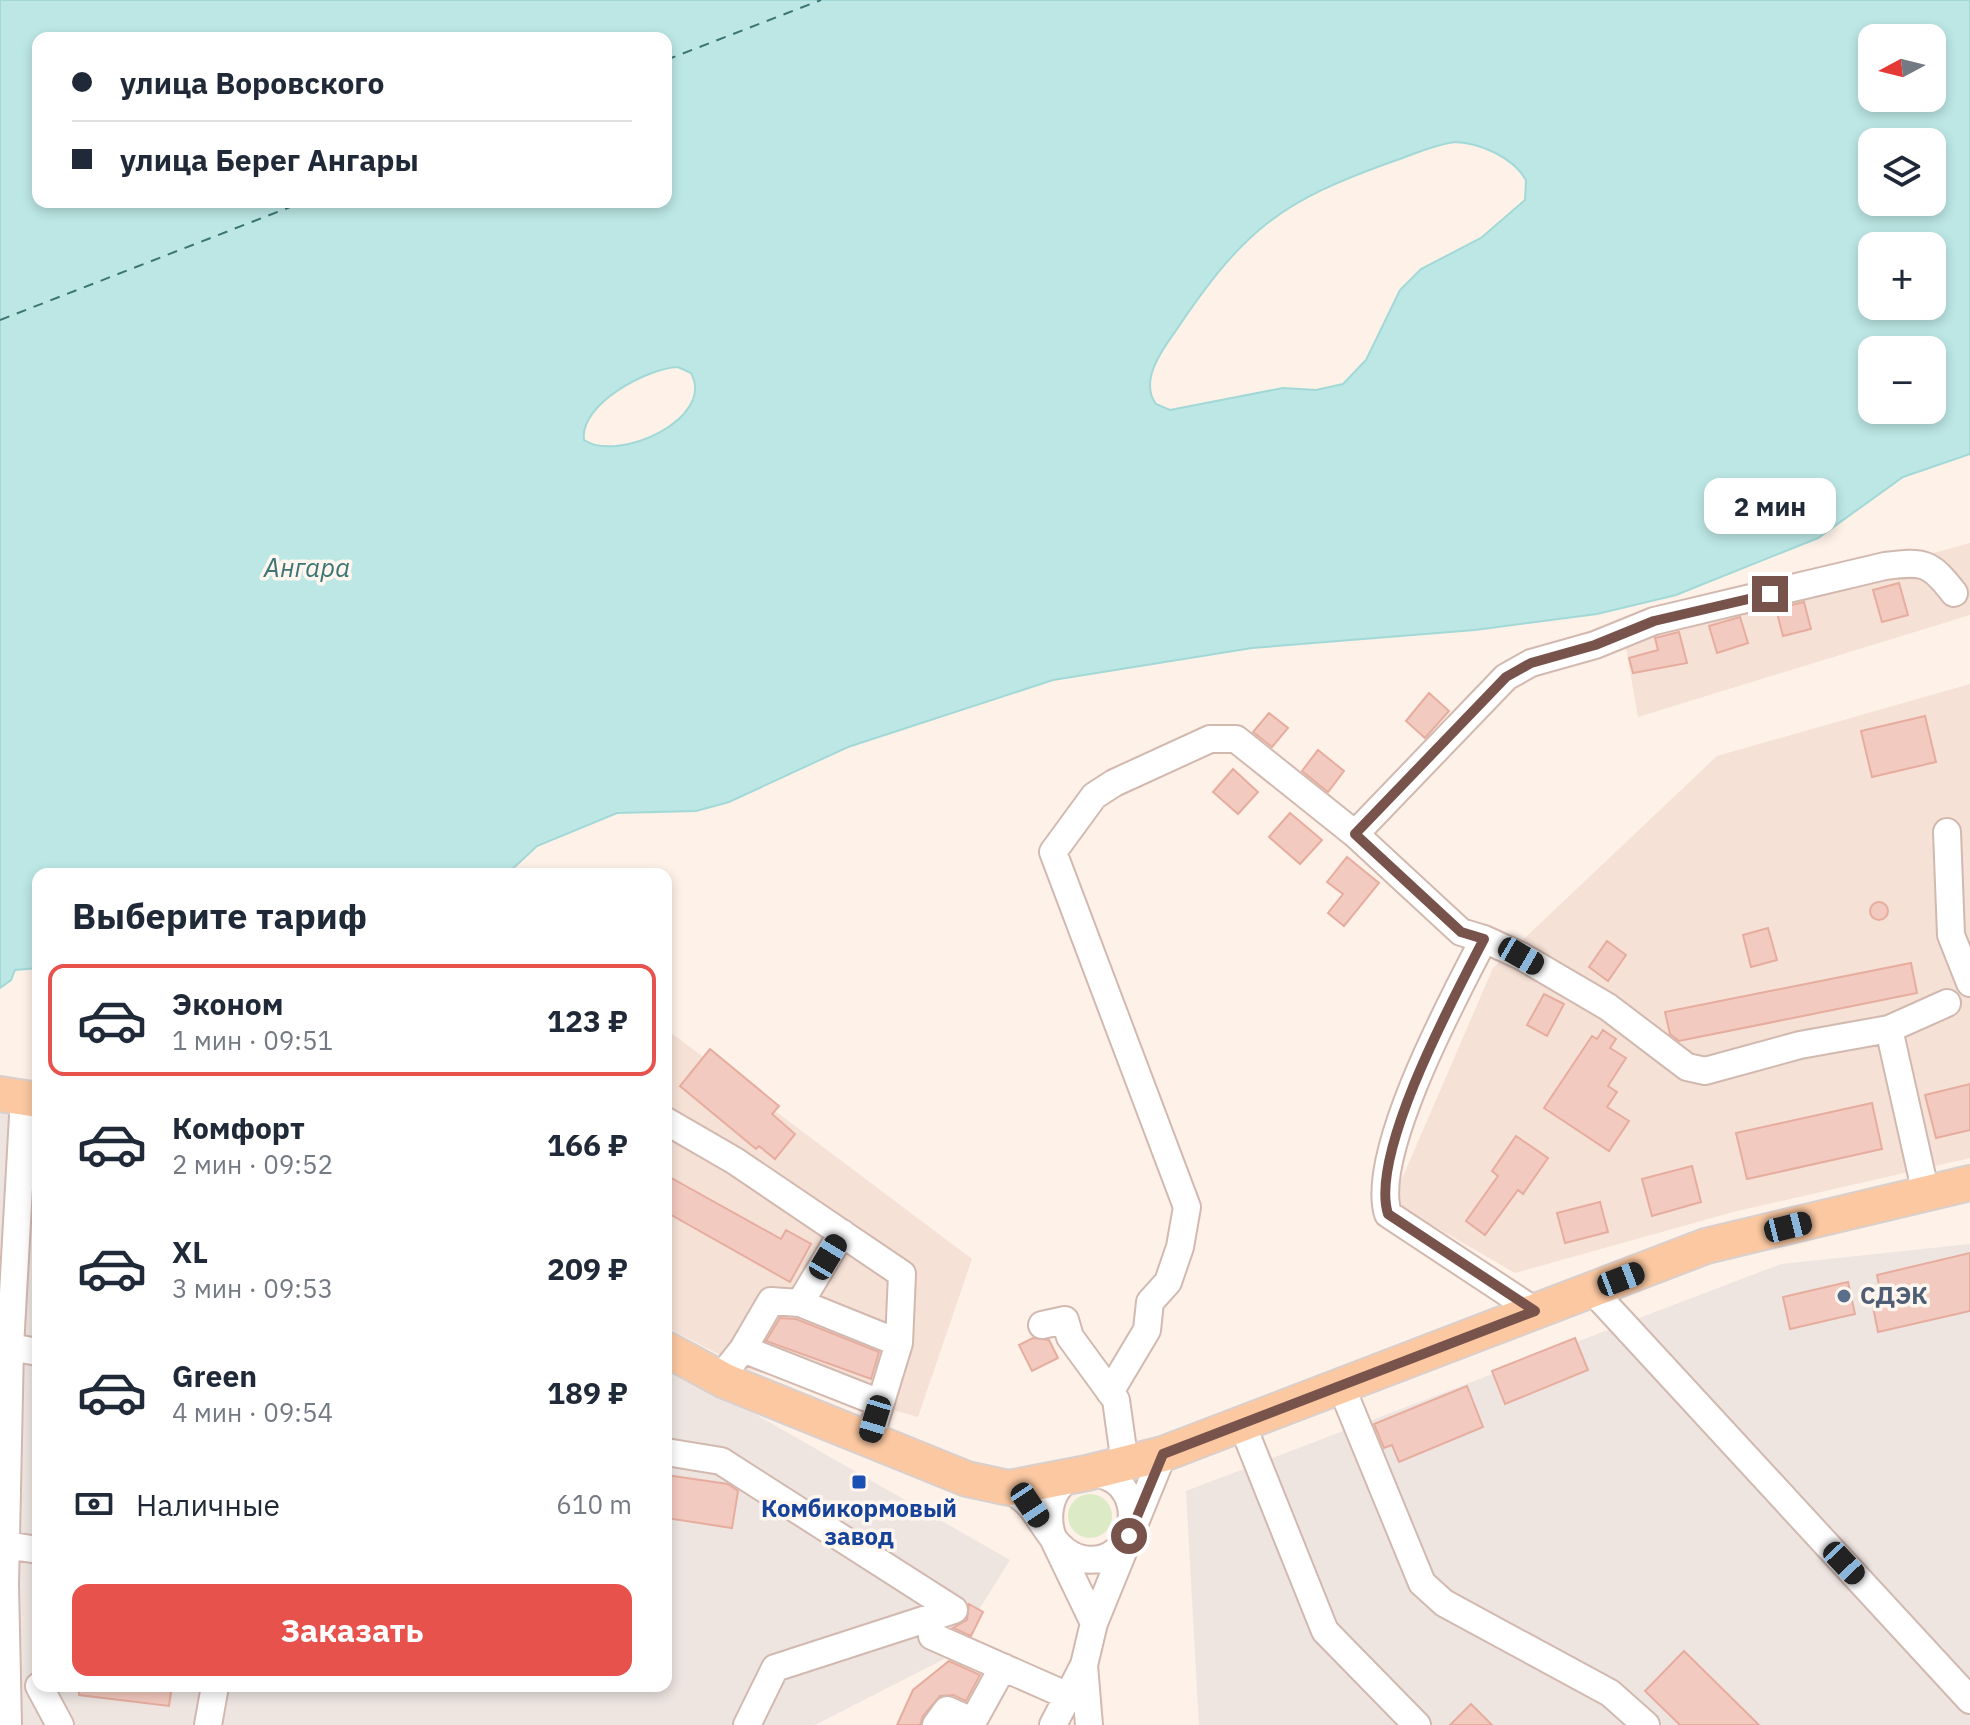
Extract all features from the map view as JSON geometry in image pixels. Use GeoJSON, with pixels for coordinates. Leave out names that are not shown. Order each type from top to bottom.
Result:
{"type":"FeatureCollection","features":[{"type":"Feature","properties":{"kind":"main road"},"geometry":{"type":"LineString","coordinates":[[672,1352],[720,1378],[945,1472],[1009,1488],[1163,1454],[1706,1246],[1970,1183]]}},
{"type":"Feature","properties":{"kind":"street"},"geometry":{"type":"LineString","coordinates":[[1355,834],[1506,677],[1531,663],[1595,645],[1654,621],[1885,566],[1913,562],[1930,565],[1954,593]]}},
{"type":"Feature","properties":{"kind":"street"},"geometry":{"type":"LineString","coordinates":[[1110,1392],[1147,1330],[1150,1302],[1168,1282],[1180,1247],[1187,1207],[1053,852],[1094,796],[1114,783],[1210,739],[1236,739],[1355,834],[1461,932],[1521,956],[1608,1007],[1687,1067],[1705,1071],[1800,1045],[1889,1029],[1963,992],[1951,935],[1947,832]]}},
{"type":"Feature","properties":{"kind":"street"},"geometry":{"type":"LineString","coordinates":[[1484,939],[1431,1044],[1400,1123],[1383,1199],[1388,1214],[1535,1311]]}},
{"type":"Feature","properties":{"kind":"street"},"geometry":{"type":"LineString","coordinates":[[1889,1029],[1926,1194]]}},
{"type":"Feature","properties":{"kind":"street"},"geometry":{"type":"LineString","coordinates":[[8,1725],[8,1657],[3,1585],[10,1347],[8,1243],[28,1205],[15,1097]]}},
{"type":"Feature","properties":{"kind":"street"},"geometry":{"type":"LineString","coordinates":[[672,1124],[735,1161],[902,1274],[899,1343],[869,1441]]}},
{"type":"Feature","properties":{"kind":"street"},"geometry":{"type":"LineString","coordinates":[[800,1303],[842,1233]]}},
{"type":"Feature","properties":{"kind":"street"},"geometry":{"type":"LineString","coordinates":[[1592,1290],[1970,1700]]}},
{"type":"Feature","properties":{"kind":"street"},"geometry":{"type":"LineString","coordinates":[[720,1378],[743,1349],[771,1301],[800,1303],[899,1343]]}},
{"type":"Feature","properties":{"kind":"street"},"geometry":{"type":"LineString","coordinates":[[1042,1325],[1065,1320],[1070,1337],[1116,1400],[1125,1464]]}},
{"type":"Feature","properties":{"kind":"street"},"geometry":{"type":"LineString","coordinates":[[10,1347],[32,1351]]}},
{"type":"Feature","properties":{"kind":"street"},"geometry":{"type":"LineString","coordinates":[[743,1349],[880,1403]]}},
{"type":"Feature","properties":{"kind":"street"},"geometry":{"type":"LineString","coordinates":[[1341,1386],[1422,1583],[1444,1603],[1610,1693],[1646,1725]]}},
{"type":"Feature","properties":{"kind":"street"},"geometry":{"type":"LineString","coordinates":[[1242,1424],[1325,1631],[1417,1725]]}},
{"type":"Feature","properties":{"kind":"street"},"geometry":{"type":"LineString","coordinates":[[672,1453],[721,1461],[954,1610],[775,1668],[747,1725]]}},
{"type":"Feature","properties":{"kind":"street"},"geometry":{"type":"LineString","coordinates":[[1053,1725],[1084,1665],[1094,1623],[1163,1454]]}},
{"type":"Feature","properties":{"kind":"street"},"geometry":{"type":"LineString","coordinates":[[1087,1473],[1109,1477],[1129,1496],[1133,1509],[1129,1536],[1111,1555],[1085,1560],[1072,1556],[1053,1538],[1047,1512],[1051,1498],[1069,1478],[1087,1473]]}},
{"type":"Feature","properties":{"kind":"street"},"geometry":{"type":"LineString","coordinates":[[1009,1488],[1030,1505],[1053,1538],[1094,1623]]}},
{"type":"Feature","properties":{"kind":"street"},"geometry":{"type":"LineString","coordinates":[[6,1545],[32,1549]]}},
{"type":"Feature","properties":{"kind":"street"},"geometry":{"type":"LineString","coordinates":[[932,1636],[1068,1696]]}},
{"type":"Feature","properties":{"kind":"street"},"geometry":{"type":"LineString","coordinates":[[8,1657],[20,1664],[32,1678]]}},
{"type":"Feature","properties":{"kind":"street"},"geometry":{"type":"LineString","coordinates":[[1084,1665],[1089,1725]]}},
{"type":"Feature","properties":{"kind":"street"},"geometry":{"type":"LineString","coordinates":[[936,1725],[947,1710],[972,1723],[1003,1667]]}},
{"type":"Feature","properties":{"kind":"street"},"geometry":{"type":"LineString","coordinates":[[42,1692],[60,1725]]}},
{"type":"Feature","properties":{"kind":"street"},"geometry":{"type":"LineString","coordinates":[[208,1725],[214,1692]]}},
{"type":"Feature","properties":{"kind":"shaded area"},"geometry":{"type":"Polygon","coordinates":[[[1970,543],[1970,615],[1638,717],[1624,637],[1970,543]]]}},
{"type":"Feature","properties":{"kind":"shaded area"},"geometry":{"type":"Polygon","coordinates":[[[1970,684],[1970,1158],[1733,1212],[1515,1273],[1392,1202],[1493,968],[1717,756],[1970,684]]]}},
{"type":"Feature","properties":{"kind":"shaded area"},"geometry":{"type":"Polygon","coordinates":[[[672,1034],[972,1259],[918,1417],[747,1369],[672,1330],[672,1034]]]}},
{"type":"Feature","properties":{"kind":"shaded area"},"geometry":{"type":"Polygon","coordinates":[[[0,1109],[32,1114],[32,1692],[672,1692],[672,1366],[1010,1560],[950,1656],[815,1725],[0,1725],[0,1109]]]}},
{"type":"Feature","properties":{"kind":"shaded area"},"geometry":{"type":"Polygon","coordinates":[[[1970,1244],[1970,1725],[1199,1725],[1186,1491],[1781,1264],[1970,1244]]]}},
{"type":"Feature","properties":{"kind":"green space"},"geometry":{"type":"Polygon","coordinates":[[[1090,1494],[1106,1500],[1112,1516],[1106,1532],[1090,1538],[1074,1532],[1068,1516],[1074,1500],[1090,1494]]]}},
{"type":"Feature","properties":{"kind":"water","name":"Ангара"},"geometry":{"type":"Polygon","coordinates":[[[0,0],[1970,0],[1970,454],[1903,477],[1818,538],[1676,595],[1597,614],[1475,630],[1252,648],[1053,680],[848,747],[729,802],[696,811],[617,813],[537,846],[513,868],[32,868],[32,969],[15,970],[11,980],[0,988],[0,0]],[[1465,143],[1439,145],[1357,175],[1294,205],[1268,223],[1222,267],[1170,339],[1151,376],[1151,395],[1156,404],[1170,410],[1283,388],[1316,390],[1343,384],[1366,360],[1400,290],[1421,269],[1481,238],[1525,200],[1526,180],[1513,164],[1485,148],[1465,143]],[[678,367],[650,374],[618,390],[592,414],[585,427],[584,440],[599,446],[619,446],[660,432],[677,420],[690,406],[695,390],[691,373],[678,367]]]}},
{"type":"Feature","properties":{"kind":"building"},"geometry":{"type":"Polygon","coordinates":[[[1899,583],[1908,615],[1882,622],[1873,590],[1899,583]]]}},
{"type":"Feature","properties":{"kind":"building"},"geometry":{"type":"Polygon","coordinates":[[[1804,602],[1811,629],[1783,636],[1776,609],[1804,602]]]}},
{"type":"Feature","properties":{"kind":"building"},"geometry":{"type":"Polygon","coordinates":[[[1740,617],[1748,643],[1717,653],[1709,626],[1740,617]]]}},
{"type":"Feature","properties":{"kind":"building"},"geometry":{"type":"Polygon","coordinates":[[[1679,632],[1687,663],[1633,673],[1629,658],[1658,650],[1655,638],[1679,632]]]}},
{"type":"Feature","properties":{"kind":"building"},"geometry":{"type":"Polygon","coordinates":[[[1429,693],[1449,711],[1425,738],[1406,721],[1429,693]]]}},
{"type":"Feature","properties":{"kind":"building"},"geometry":{"type":"Polygon","coordinates":[[[1269,713],[1288,728],[1272,747],[1253,732],[1269,713]]]}},
{"type":"Feature","properties":{"kind":"building"},"geometry":{"type":"Polygon","coordinates":[[[1925,716],[1936,762],[1872,777],[1861,731],[1925,716]]]}},
{"type":"Feature","properties":{"kind":"building"},"geometry":{"type":"Polygon","coordinates":[[[1318,750],[1344,771],[1328,792],[1302,771],[1318,750]]]}},
{"type":"Feature","properties":{"kind":"building"},"geometry":{"type":"Polygon","coordinates":[[[1233,769],[1258,792],[1238,814],[1213,792],[1233,769]]]}},
{"type":"Feature","properties":{"kind":"building"},"geometry":{"type":"Polygon","coordinates":[[[1290,813],[1322,840],[1300,864],[1269,837],[1290,813]]]}},
{"type":"Feature","properties":{"kind":"building"},"geometry":{"type":"Polygon","coordinates":[[[1347,857],[1379,883],[1344,926],[1328,913],[1343,894],[1327,882],[1347,857]]]}},
{"type":"Feature","properties":{"kind":"building"},"geometry":{"type":"Polygon","coordinates":[[[1875,902],[1883,902],[1888,911],[1886,918],[1875,920],[1870,915],[1870,907],[1875,902]]]}},
{"type":"Feature","properties":{"kind":"building"},"geometry":{"type":"Polygon","coordinates":[[[1768,928],[1777,960],[1751,967],[1743,935],[1768,928]]]}},
{"type":"Feature","properties":{"kind":"building"},"geometry":{"type":"Polygon","coordinates":[[[1607,941],[1626,955],[1608,981],[1589,967],[1607,941]]]}},
{"type":"Feature","properties":{"kind":"building"},"geometry":{"type":"Polygon","coordinates":[[[1911,963],[1917,993],[1679,1041],[1670,1034],[1665,1012],[1911,963]]]}},
{"type":"Feature","properties":{"kind":"building"},"geometry":{"type":"Polygon","coordinates":[[[1544,994],[1564,1004],[1547,1036],[1527,1025],[1544,994]]]}},
{"type":"Feature","properties":{"kind":"building"},"geometry":{"type":"Polygon","coordinates":[[[1603,1030],[1616,1039],[1610,1048],[1626,1058],[1608,1086],[1617,1092],[1607,1107],[1629,1121],[1609,1151],[1544,1108],[1592,1036],[1597,1039],[1603,1030]]]}},
{"type":"Feature","properties":{"kind":"building"},"geometry":{"type":"Polygon","coordinates":[[[710,1049],[779,1106],[772,1114],[795,1134],[775,1159],[759,1146],[756,1149],[680,1086],[710,1049]]]}},
{"type":"Feature","properties":{"kind":"building"},"geometry":{"type":"Polygon","coordinates":[[[1970,1084],[1970,1130],[1936,1138],[1925,1095],[1970,1084]]]}},
{"type":"Feature","properties":{"kind":"building"},"geometry":{"type":"Polygon","coordinates":[[[1872,1103],[1882,1149],[1747,1179],[1736,1133],[1872,1103]]]}},
{"type":"Feature","properties":{"kind":"building"},"geometry":{"type":"Polygon","coordinates":[[[1516,1136],[1548,1158],[1523,1194],[1518,1190],[1485,1235],[1466,1221],[1498,1176],[1492,1171],[1516,1136]]]}},
{"type":"Feature","properties":{"kind":"building"},"geometry":{"type":"Polygon","coordinates":[[[1692,1166],[1701,1202],[1652,1216],[1642,1179],[1692,1166]]]}},
{"type":"Feature","properties":{"kind":"building"},"geometry":{"type":"Polygon","coordinates":[[[672,1178],[781,1239],[786,1230],[811,1244],[790,1282],[672,1215],[672,1178]]]}},
{"type":"Feature","properties":{"kind":"building"},"geometry":{"type":"Polygon","coordinates":[[[1600,1202],[1608,1232],[1565,1243],[1557,1213],[1600,1202]]]}},
{"type":"Feature","properties":{"kind":"building"},"geometry":{"type":"Polygon","coordinates":[[[1970,1253],[1970,1311],[1878,1332],[1873,1307],[1883,1305],[1877,1275],[1970,1253]]]}},
{"type":"Feature","properties":{"kind":"building"},"geometry":{"type":"Polygon","coordinates":[[[1848,1282],[1855,1314],[1790,1329],[1783,1297],[1848,1282]]]}},
{"type":"Feature","properties":{"kind":"building"},"geometry":{"type":"Polygon","coordinates":[[[780,1318],[796,1319],[879,1352],[871,1379],[766,1341],[780,1318]]]}},
{"type":"Feature","properties":{"kind":"building"},"geometry":{"type":"Polygon","coordinates":[[[1033,1338],[1049,1340],[1058,1358],[1032,1371],[1019,1345],[1033,1338]]]}},
{"type":"Feature","properties":{"kind":"building"},"geometry":{"type":"Polygon","coordinates":[[[1575,1338],[1588,1370],[1505,1404],[1492,1371],[1575,1338]]]}},
{"type":"Feature","properties":{"kind":"building"},"geometry":{"type":"Polygon","coordinates":[[[1467,1386],[1483,1427],[1399,1462],[1392,1445],[1384,1448],[1374,1424],[1467,1386]]]}},
{"type":"Feature","properties":{"kind":"building"},"geometry":{"type":"Polygon","coordinates":[[[672,1476],[728,1484],[738,1491],[732,1528],[672,1519],[672,1476]]]}},
{"type":"Feature","properties":{"kind":"building"},"geometry":{"type":"Polygon","coordinates":[[[969,1604],[983,1612],[971,1636],[953,1628],[967,1620],[969,1604]]]}},
{"type":"Feature","properties":{"kind":"building"},"geometry":{"type":"Polygon","coordinates":[[[1684,1651],[1759,1725],[1680,1725],[1645,1691],[1684,1651]]]}},
{"type":"Feature","properties":{"kind":"building"},"geometry":{"type":"Polygon","coordinates":[[[949,1661],[980,1675],[966,1701],[953,1695],[940,1696],[923,1716],[920,1725],[897,1725],[913,1690],[949,1661]]]}},
{"type":"Feature","properties":{"kind":"building"},"geometry":{"type":"Polygon","coordinates":[[[79,1692],[171,1692],[169,1706],[79,1695],[79,1692]]]}},
{"type":"Feature","properties":{"kind":"building"},"geometry":{"type":"Polygon","coordinates":[[[1471,1704],[1492,1725],[1450,1725],[1471,1704]]]}},
{"type":"Feature","properties":{"kind":"ferry route"},"geometry":{"type":"LineString","coordinates":[[672,58],[821,0]]}},
{"type":"Feature","properties":{"kind":"ferry route"},"geometry":{"type":"LineString","coordinates":[[0,320],[288,208]]}},
{"type":"Feature","properties":{"kind":"place","name":"СДЭК"},"geometry":{"type":"Point","coordinates":[1844,1296]}},
{"type":"Feature","properties":{"kind":"place","name":"Комбикормовый завод"},"geometry":{"type":"Point","coordinates":[859,1482]}},
{"type":"Feature","properties":{"kind":"route"},"geometry":{"type":"LineString","coordinates":[[1129,1536],[1163,1454],[1535,1311],[1388,1214],[1383,1199],[1400,1123],[1436,1030],[1484,939],[1461,932],[1355,834],[1506,677],[1531,663],[1595,645],[1654,621],[1770,594]]}}]}
